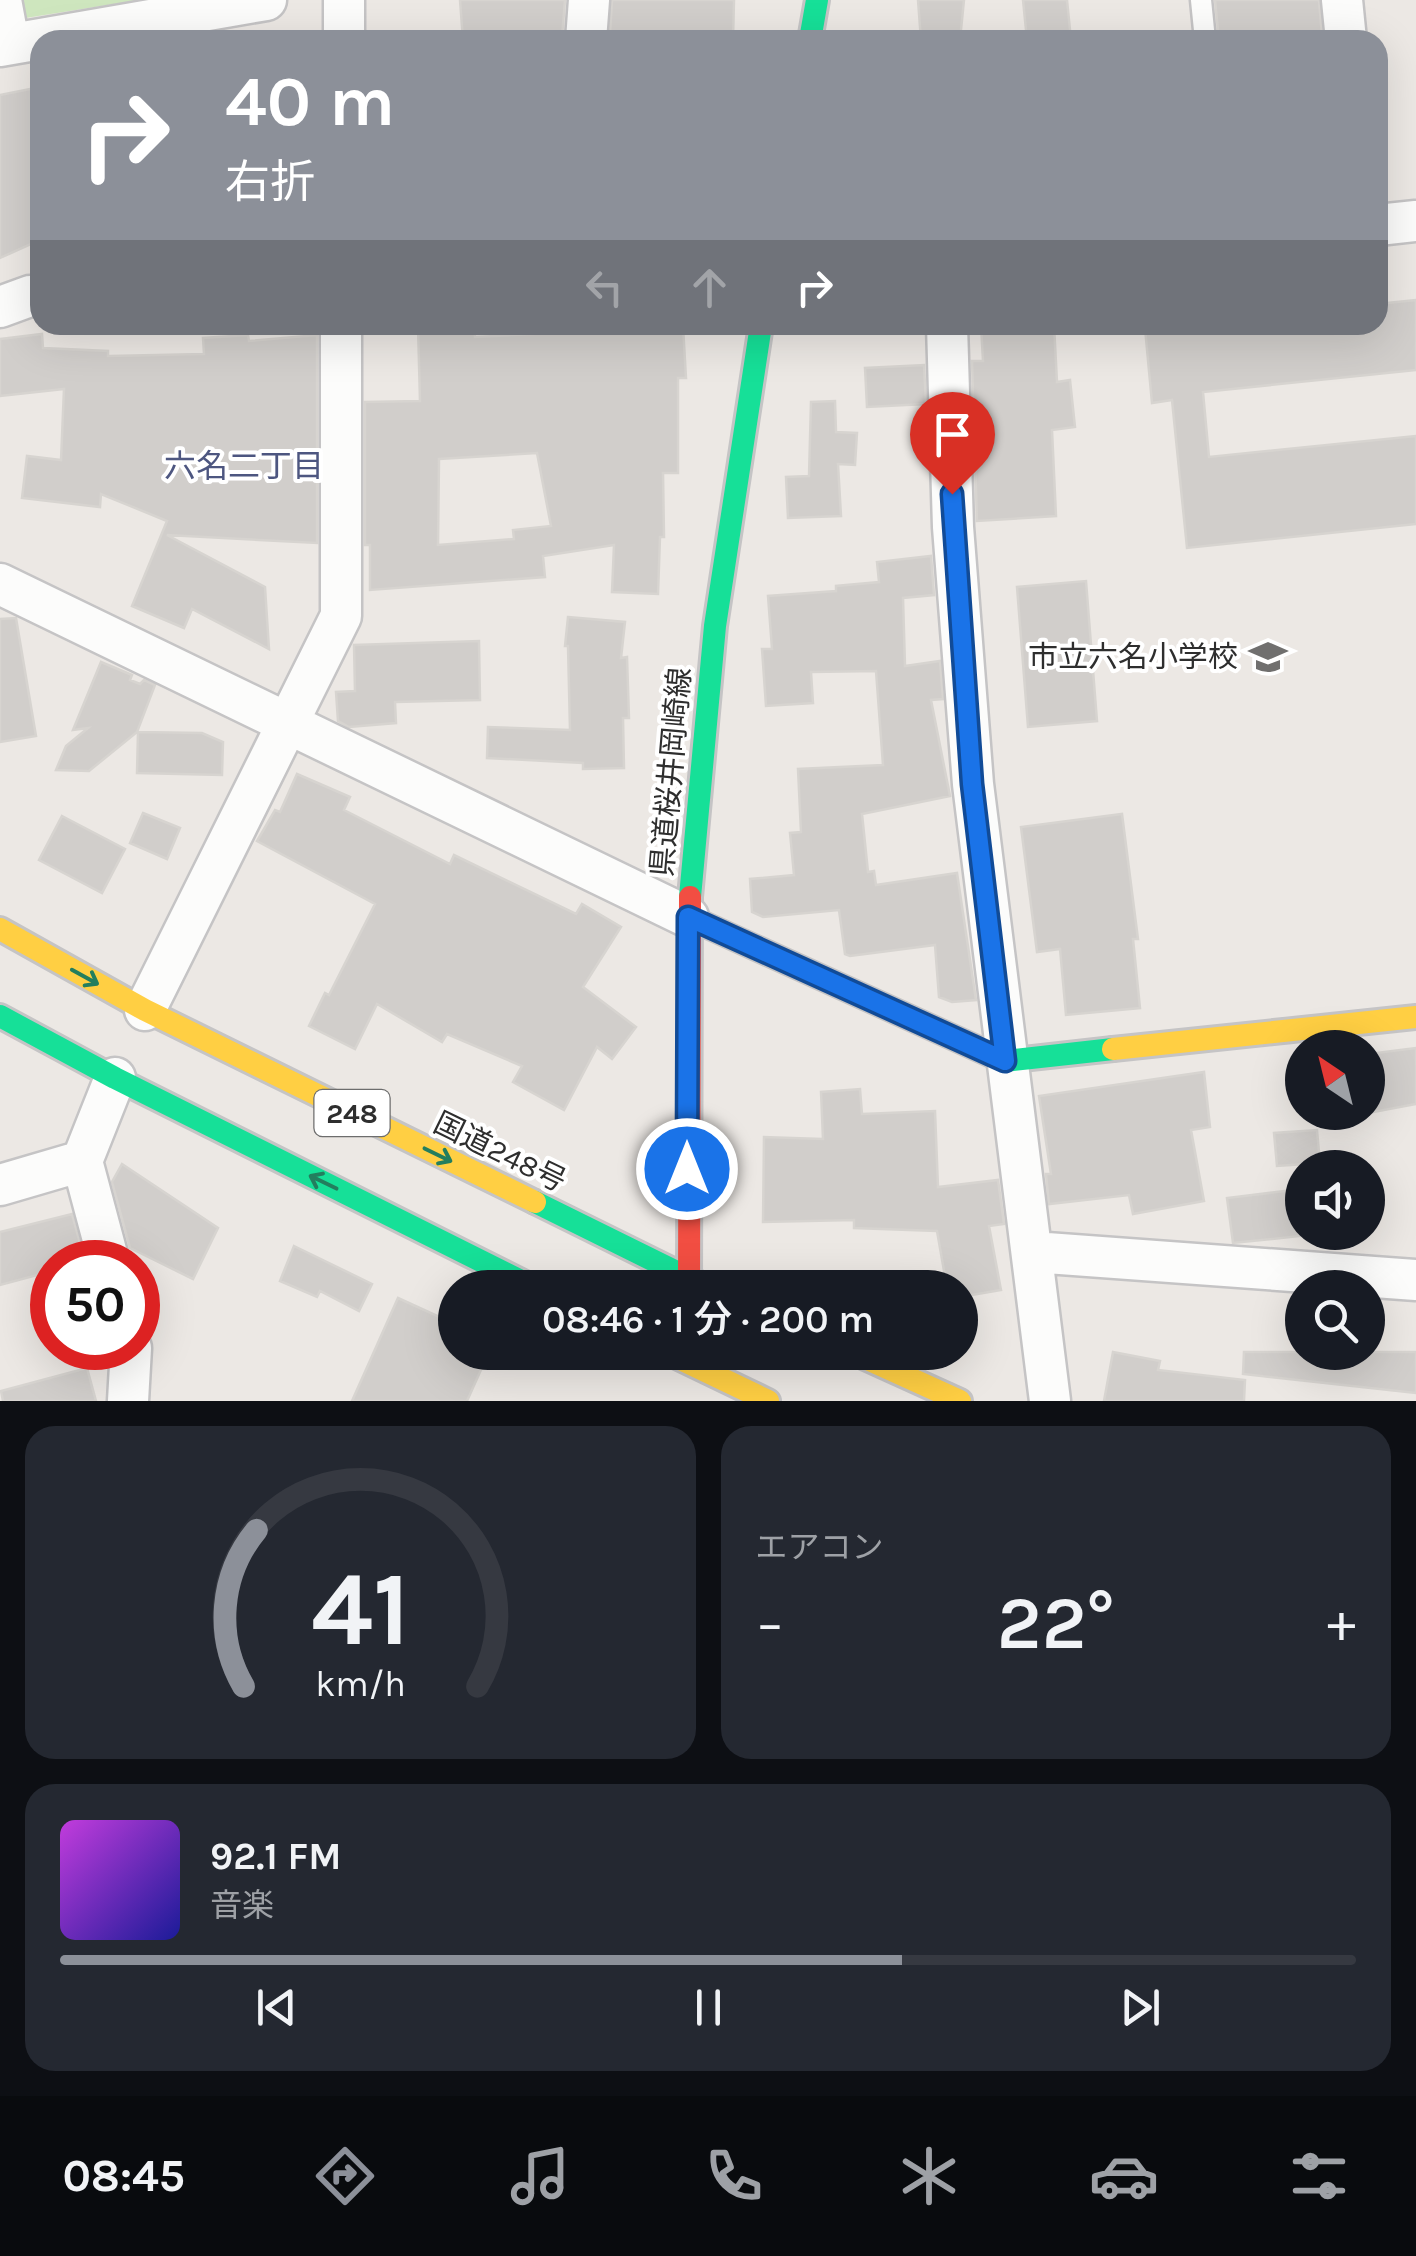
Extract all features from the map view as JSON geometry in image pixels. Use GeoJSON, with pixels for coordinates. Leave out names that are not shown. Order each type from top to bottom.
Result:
{"type":"FeatureCollection","features":[{"type":"Feature","properties":{"kind":"main road"},"geometry":{"type":"LineString","coordinates":[[812,30],[817,0]]}},
{"type":"Feature","properties":{"kind":"main road","name":"県道桜井岡崎線"},"geometry":{"type":"LineString","coordinates":[[688,1270],[688,917],[715,626],[759,335]]}},
{"type":"Feature","properties":{"kind":"main road"},"geometry":{"type":"LineString","coordinates":[[688,917],[1005,1061],[1416,1017]]}},
{"type":"Feature","properties":{"kind":"main road","name":"国道248号"},"geometry":{"type":"LineString","coordinates":[[0,929],[144,1010],[664,1270]]}},
{"type":"Feature","properties":{"kind":"main road","name":"248"},"geometry":{"type":"LineString","coordinates":[[0,1016],[115,1078],[499,1270]]}},
{"type":"Feature","properties":{"kind":"main road"},"geometry":{"type":"LineString","coordinates":[[707,1370],[707,1401]]}},
{"type":"Feature","properties":{"kind":"main road"},"geometry":{"type":"LineString","coordinates":[[718,1370],[768,1401]]}},
{"type":"Feature","properties":{"kind":"main road"},"geometry":{"type":"LineString","coordinates":[[892,1370],[960,1401]]}},
{"type":"Feature","properties":{"kind":"street"},"geometry":{"type":"LineString","coordinates":[[2,0],[4,44],[30,40]]}},
{"type":"Feature","properties":{"kind":"street"},"geometry":{"type":"LineString","coordinates":[[87,30],[266,0]]}},
{"type":"Feature","properties":{"kind":"street"},"geometry":{"type":"LineString","coordinates":[[344,0],[344,30]]}},
{"type":"Feature","properties":{"kind":"street"},"geometry":{"type":"LineString","coordinates":[[587,30],[589,0]]}},
{"type":"Feature","properties":{"kind":"street"},"geometry":{"type":"LineString","coordinates":[[1342,0],[1345,30]]}},
{"type":"Feature","properties":{"kind":"street"},"geometry":{"type":"LineString","coordinates":[[1388,224],[1416,220]]}},
{"type":"Feature","properties":{"kind":"street"},"geometry":{"type":"LineString","coordinates":[[0,308],[30,296]]}},
{"type":"Feature","properties":{"kind":"street"},"geometry":{"type":"LineString","coordinates":[[144,1010],[341,616],[341,335]]}},
{"type":"Feature","properties":{"kind":"street"},"geometry":{"type":"LineString","coordinates":[[947,335],[953,527],[972,784],[1050,1401]]}},
{"type":"Feature","properties":{"kind":"street"},"geometry":{"type":"LineString","coordinates":[[0,584],[688,917]]}},
{"type":"Feature","properties":{"kind":"street"},"geometry":{"type":"LineString","coordinates":[[102,1240],[82,1161],[115,1078]]}},
{"type":"Feature","properties":{"kind":"street"},"geometry":{"type":"LineString","coordinates":[[0,1185],[82,1161]]}},
{"type":"Feature","properties":{"kind":"street"},"geometry":{"type":"LineString","coordinates":[[1033,1252],[1416,1280]]}},
{"type":"Feature","properties":{"kind":"street"},"geometry":{"type":"LineString","coordinates":[[128,1401],[130,1370]]}},
{"type":"Feature","properties":{"kind":"lane"},"geometry":{"type":"LineString","coordinates":[[1201,0],[1204,30]]}},
{"type":"Feature","properties":{"kind":"green space"},"geometry":{"type":"Polygon","coordinates":[[[16,0],[139,0],[19,19],[16,0]]]}},
{"type":"Feature","properties":{"kind":"building"},"geometry":{"type":"Polygon","coordinates":[[[460,0],[565,0],[563,30],[462,30],[460,0]]]}},
{"type":"Feature","properties":{"kind":"building"},"geometry":{"type":"Polygon","coordinates":[[[612,0],[734,0],[733,30],[610,30],[612,0]]]}},
{"type":"Feature","properties":{"kind":"building"},"geometry":{"type":"Polygon","coordinates":[[[918,0],[964,0],[961,30],[920,30],[918,0]]]}},
{"type":"Feature","properties":{"kind":"building"},"geometry":{"type":"Polygon","coordinates":[[[1023,0],[1067,0],[1070,30],[1026,30],[1023,0]]]}},
{"type":"Feature","properties":{"kind":"building"},"geometry":{"type":"Polygon","coordinates":[[[1215,0],[1319,0],[1322,30],[1218,30],[1215,0]]]}},
{"type":"Feature","properties":{"kind":"building"},"geometry":{"type":"Polygon","coordinates":[[[30,89],[30,244],[0,258],[0,95],[30,89]]]}},
{"type":"Feature","properties":{"kind":"building"},"geometry":{"type":"Polygon","coordinates":[[[1416,300],[1416,370],[1203,392],[1209,457],[1416,436],[1416,524],[1187,548],[1172,400],[1152,403],[1146,335],[1388,335],[1388,303],[1416,300]]]}},
{"type":"Feature","properties":{"kind":"building"},"geometry":{"type":"Polygon","coordinates":[[[42,335],[43,348],[108,351],[108,356],[204,354],[203,338],[248,335],[249,341],[317,335],[317,543],[167,535],[265,587],[269,649],[192,609],[184,628],[132,606],[167,521],[101,494],[100,507],[22,498],[27,456],[61,460],[64,389],[0,396],[0,339],[42,335]]]}},
{"type":"Feature","properties":{"kind":"building"},"geometry":{"type":"Polygon","coordinates":[[[418,335],[684,335],[686,378],[678,378],[678,473],[663,473],[664,537],[660,537],[658,594],[612,592],[614,545],[543,556],[545,577],[370,590],[370,545],[365,545],[365,402],[420,401],[418,335]],[[537,453],[439,459],[438,545],[514,539],[513,530],[551,526],[537,453]]]}},
{"type":"Feature","properties":{"kind":"building"},"geometry":{"type":"Polygon","coordinates":[[[982,335],[1055,335],[1057,382],[1070,380],[1075,427],[1052,430],[1056,516],[977,521],[972,361],[983,361],[982,335]]]}},
{"type":"Feature","properties":{"kind":"building"},"geometry":{"type":"Polygon","coordinates":[[[924,365],[926,404],[867,407],[865,368],[924,365]]]}},
{"type":"Feature","properties":{"kind":"building"},"geometry":{"type":"Polygon","coordinates":[[[835,401],[836,432],[857,433],[855,465],[838,464],[841,516],[788,518],[786,477],[809,476],[811,402],[835,401]]]}},
{"type":"Feature","properties":{"kind":"building"},"geometry":{"type":"Polygon","coordinates":[[[931,556],[934,595],[903,598],[905,666],[940,661],[943,699],[931,700],[950,796],[862,814],[868,872],[874,871],[876,885],[957,873],[976,1000],[952,1002],[939,997],[935,945],[850,956],[845,954],[839,910],[763,917],[752,912],[750,879],[794,875],[790,833],[801,832],[798,769],[883,765],[876,671],[811,672],[813,703],[766,706],[762,649],[772,649],[768,596],[836,591],[836,586],[879,582],[877,562],[931,556]]]}},
{"type":"Feature","properties":{"kind":"building"},"geometry":{"type":"Polygon","coordinates":[[[1086,581],[1097,721],[1028,727],[1017,587],[1086,581]]]}},
{"type":"Feature","properties":{"kind":"building"},"geometry":{"type":"Polygon","coordinates":[[[568,617],[625,622],[621,658],[627,657],[629,718],[623,718],[624,768],[583,769],[583,763],[487,758],[488,727],[570,730],[565,646],[568,617]]]}},
{"type":"Feature","properties":{"kind":"building"},"geometry":{"type":"Polygon","coordinates":[[[16,618],[36,736],[0,742],[0,619],[16,618]]]}},
{"type":"Feature","properties":{"kind":"building"},"geometry":{"type":"Polygon","coordinates":[[[479,641],[480,700],[395,702],[396,723],[349,727],[338,721],[336,692],[355,691],[354,645],[479,641]]]}},
{"type":"Feature","properties":{"kind":"building"},"geometry":{"type":"Polygon","coordinates":[[[101,662],[132,675],[130,680],[155,685],[137,732],[89,771],[56,770],[66,746],[88,728],[73,730],[101,662]]]}},
{"type":"Feature","properties":{"kind":"building"},"geometry":{"type":"Polygon","coordinates":[[[138,732],[202,733],[223,742],[222,775],[137,773],[138,732]]]}},
{"type":"Feature","properties":{"kind":"building"},"geometry":{"type":"Polygon","coordinates":[[[297,774],[350,797],[344,810],[450,864],[454,855],[576,914],[582,904],[621,927],[583,987],[636,1027],[612,1059],[597,1047],[564,1110],[513,1082],[522,1066],[447,1034],[442,1042],[377,1004],[355,1049],[309,1026],[375,904],[257,841],[275,810],[280,812],[297,774]]]}},
{"type":"Feature","properties":{"kind":"building"},"geometry":{"type":"Polygon","coordinates":[[[143,813],[180,828],[167,859],[130,843],[143,813]]]}},
{"type":"Feature","properties":{"kind":"building"},"geometry":{"type":"Polygon","coordinates":[[[1122,814],[1138,939],[1133,939],[1140,1008],[1066,1015],[1060,949],[1037,952],[1021,827],[1122,814]]]}},
{"type":"Feature","properties":{"kind":"building"},"geometry":{"type":"Polygon","coordinates":[[[62,816],[125,849],[102,893],[39,860],[62,816]]]}},
{"type":"Feature","properties":{"kind":"building"},"geometry":{"type":"Polygon","coordinates":[[[1416,1048],[1416,1104],[1385,1110],[1385,1052],[1416,1048]]]}},
{"type":"Feature","properties":{"kind":"building"},"geometry":{"type":"Polygon","coordinates":[[[1204,1072],[1210,1127],[1191,1130],[1204,1201],[1133,1214],[1129,1195],[1049,1204],[1046,1174],[1051,1174],[1039,1096],[1204,1072]]]}},
{"type":"Feature","properties":{"kind":"building"},"geometry":{"type":"Polygon","coordinates":[[[860,1089],[862,1114],[935,1111],[938,1187],[998,1180],[1004,1224],[989,1226],[1001,1290],[978,1294],[978,1270],[944,1270],[937,1231],[854,1228],[854,1220],[763,1222],[764,1137],[823,1139],[821,1092],[860,1089]]]}},
{"type":"Feature","properties":{"kind":"building"},"geometry":{"type":"Polygon","coordinates":[[[1317,1130],[1319,1150],[1285,1150],[1285,1165],[1277,1166],[1274,1133],[1317,1130]]]}},
{"type":"Feature","properties":{"kind":"building"},"geometry":{"type":"Polygon","coordinates":[[[122,1164],[218,1228],[193,1279],[160,1263],[160,1240],[128,1240],[112,1182],[122,1164]]]}},
{"type":"Feature","properties":{"kind":"building"},"geometry":{"type":"Polygon","coordinates":[[[1285,1191],[1285,1238],[1233,1243],[1227,1198],[1285,1191]]]}},
{"type":"Feature","properties":{"kind":"building"},"geometry":{"type":"Polygon","coordinates":[[[72,1214],[79,1240],[30,1240],[30,1277],[0,1285],[0,1232],[72,1214]]]}},
{"type":"Feature","properties":{"kind":"building"},"geometry":{"type":"Polygon","coordinates":[[[294,1246],[372,1284],[359,1311],[320,1291],[317,1297],[280,1281],[294,1246]]]}},
{"type":"Feature","properties":{"kind":"building"},"geometry":{"type":"Polygon","coordinates":[[[398,1298],[438,1316],[438,1370],[481,1370],[467,1401],[352,1401],[398,1298]]]}},
{"type":"Feature","properties":{"kind":"building"},"geometry":{"type":"Polygon","coordinates":[[[1113,1352],[1160,1361],[1158,1370],[1245,1380],[1244,1401],[1104,1401],[1113,1352]]]}},
{"type":"Feature","properties":{"kind":"building"},"geometry":{"type":"Polygon","coordinates":[[[1244,1352],[1285,1352],[1285,1370],[1385,1370],[1385,1352],[1416,1352],[1416,1393],[1243,1374],[1244,1352]]]}},
{"type":"Feature","properties":{"kind":"building"},"geometry":{"type":"Polygon","coordinates":[[[88,1370],[96,1401],[3,1401],[1,1391],[88,1370]]]}},
{"type":"Feature","properties":{"kind":"traffic: fast"},"geometry":{"type":"LineString","coordinates":[[812,30],[817,0]]}},
{"type":"Feature","properties":{"kind":"traffic: fast"},"geometry":{"type":"LineString","coordinates":[[690,897],[715,626],[759,335]]}},
{"type":"Feature","properties":{"kind":"traffic: fast"},"geometry":{"type":"LineString","coordinates":[[688,917],[1005,1061],[1113,1049]]}},
{"type":"Feature","properties":{"kind":"traffic: fast"},"geometry":{"type":"LineString","coordinates":[[0,1016],[115,1078],[499,1270]]}},
{"type":"Feature","properties":{"kind":"traffic: fast"},"geometry":{"type":"LineString","coordinates":[[535,1202],[673,1270]]}},
{"type":"Feature","properties":{"kind":"traffic: slow"},"geometry":{"type":"LineString","coordinates":[[0,929],[145,1010],[535,1202]]}},
{"type":"Feature","properties":{"kind":"traffic: slow"},"geometry":{"type":"LineString","coordinates":[[1113,1049],[1416,1017]]}},
{"type":"Feature","properties":{"kind":"traffic: slow"},"geometry":{"type":"LineString","coordinates":[[703,1370],[768,1401]]}},
{"type":"Feature","properties":{"kind":"traffic: slow"},"geometry":{"type":"LineString","coordinates":[[892,1370],[960,1401]]}},
{"type":"Feature","properties":{"kind":"traffic: jam"},"geometry":{"type":"LineString","coordinates":[[689,1270],[690,897]]}},
{"type":"Feature","properties":{"kind":"place","name":"市立六名小学校"},"geometry":{"type":"Point","coordinates":[1268,657]}},
{"type":"Feature","properties":{"kind":"district","name":"六名二丁目"},"geometry":{"type":"Point","coordinates":[244,466]}},
{"type":"Feature","properties":{"kind":"route"},"geometry":{"type":"LineString","coordinates":[[687,1169],[688,917],[1005,1061],[972,784],[952,494]]}}]}
